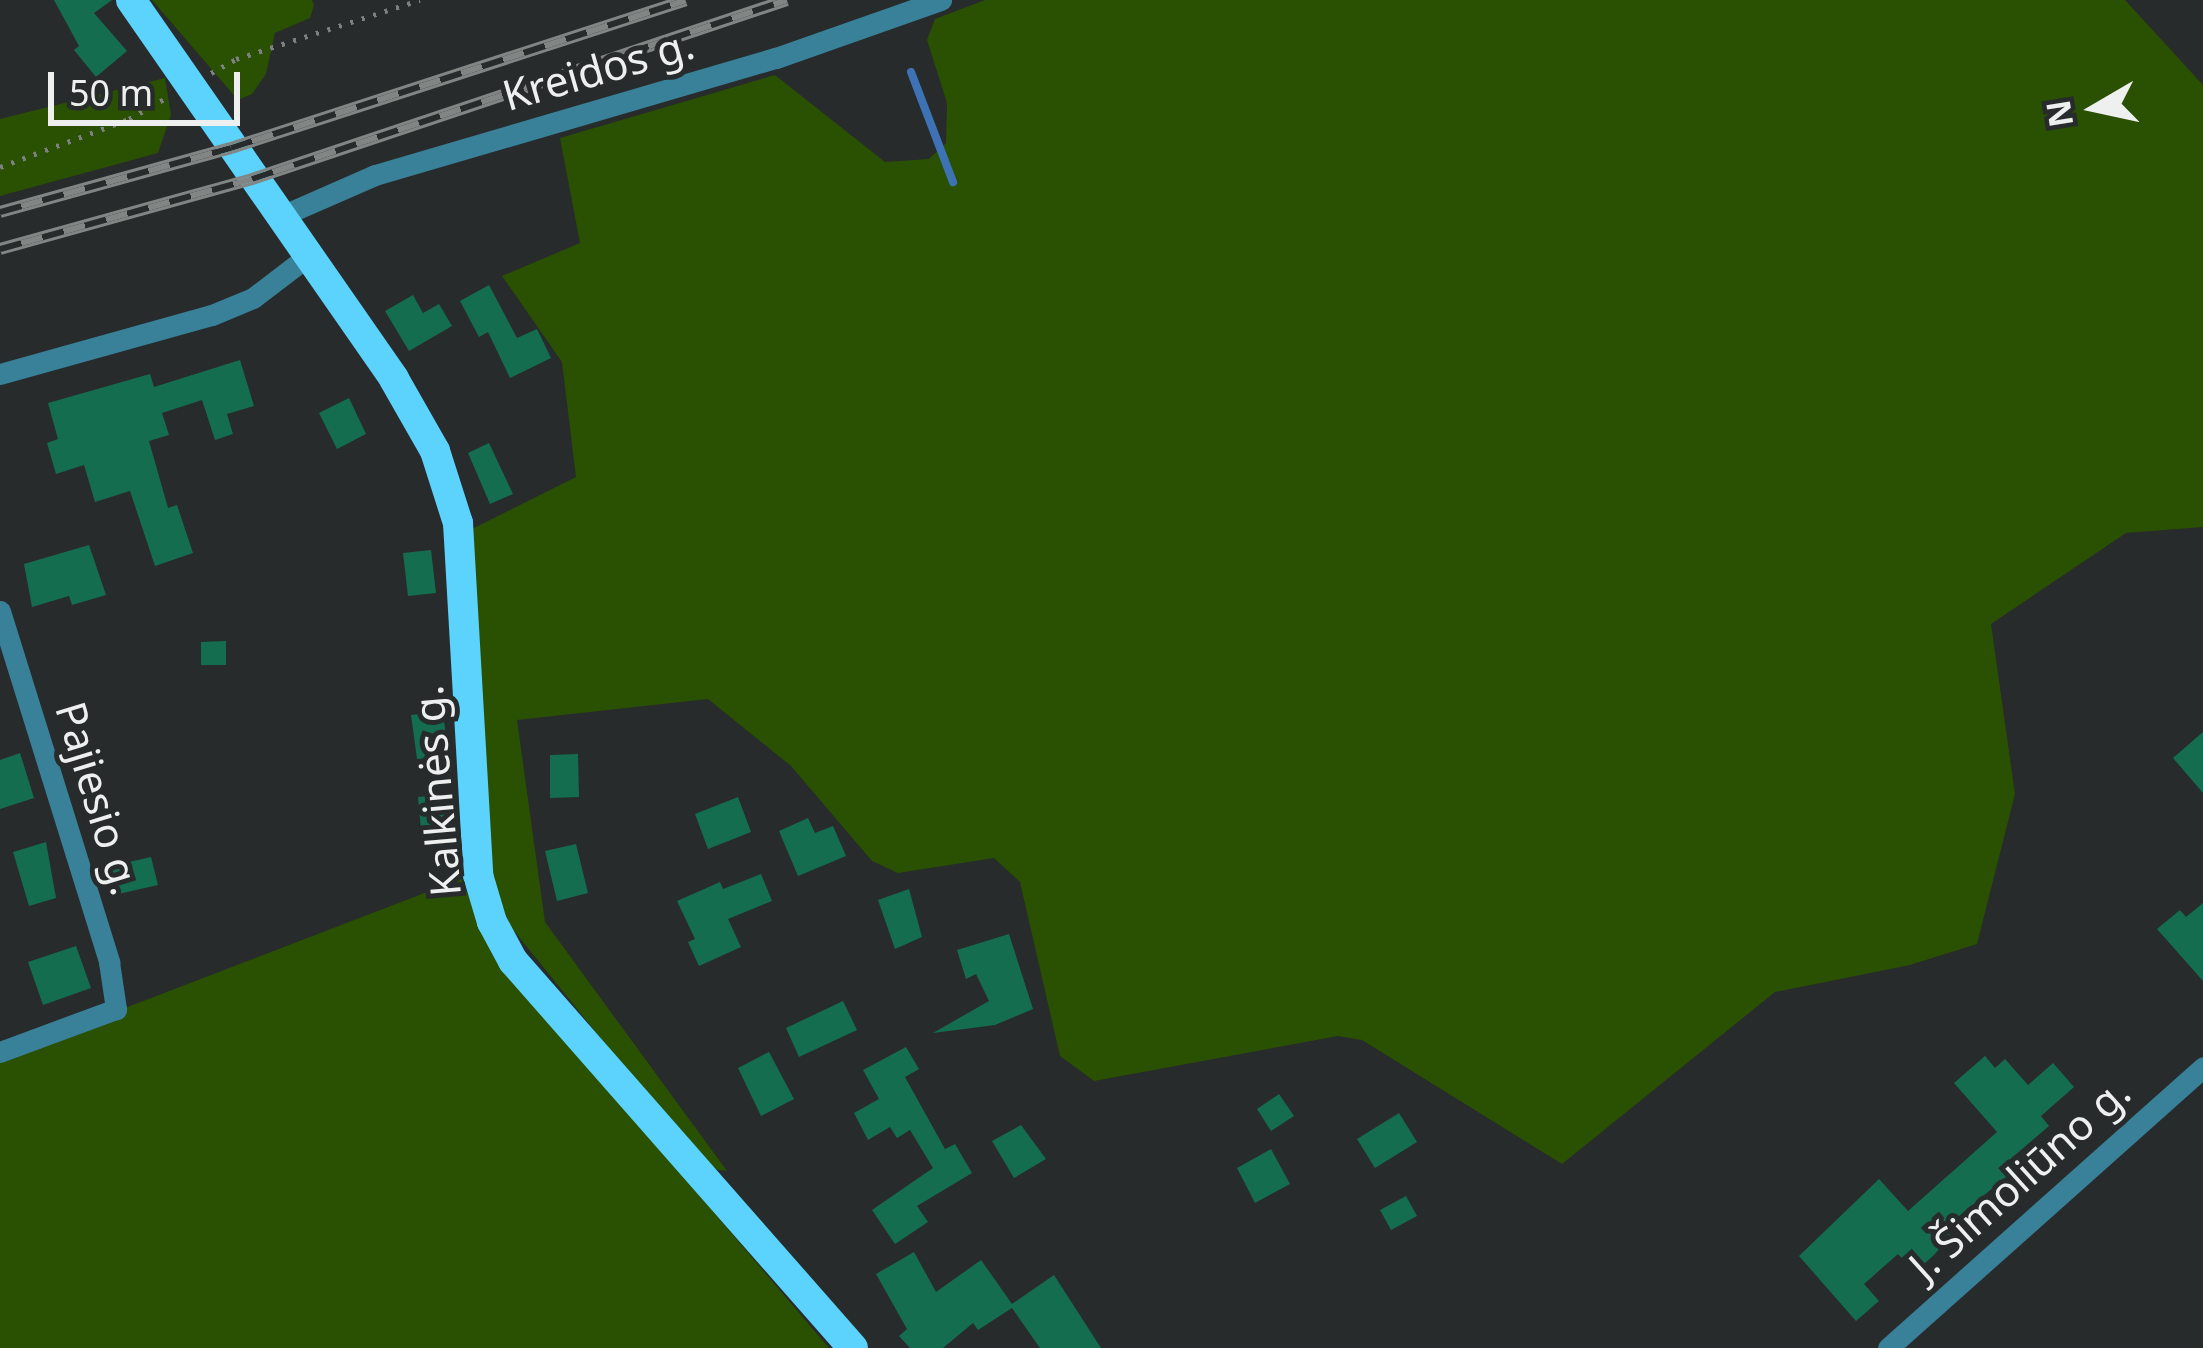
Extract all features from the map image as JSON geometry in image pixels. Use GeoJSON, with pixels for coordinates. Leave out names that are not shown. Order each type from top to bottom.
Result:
{"type":"FeatureCollection","features":[{"type":"Feature","properties":{"kind":"main road","name":"Kalkinės g."},"geometry":{"type":"LineString","coordinates":[[131,0],[394,379],[435,451],[458,523],[478,875],[492,922],[513,961],[853,1348]]}},
{"type":"Feature","properties":{"kind":"street","name":"Kreidos g."},"geometry":{"type":"LineString","coordinates":[[279,217],[375,175],[776,58],[940,0]]}},
{"type":"Feature","properties":{"kind":"street"},"geometry":{"type":"LineString","coordinates":[[0,374],[212,316],[254,298],[308,256]]}},
{"type":"Feature","properties":{"kind":"street","name":"Pajiesio g."},"geometry":{"type":"LineString","coordinates":[[0,611],[109,962],[116,1009],[0,1052]]}},
{"type":"Feature","properties":{"kind":"street","name":"J. Šimoliūno g."},"geometry":{"type":"LineString","coordinates":[[1888,1348],[2203,1067]]}},
{"type":"Feature","properties":{"kind":"path"},"geometry":{"type":"LineString","coordinates":[[0,167],[129,119],[236,59],[421,0]]}},
{"type":"Feature","properties":{"kind":"green space"},"geometry":{"type":"Polygon","coordinates":[[[152,0],[312,0],[314,5],[310,18],[275,33],[266,74],[252,94],[238,100],[152,0]]]}},
{"type":"Feature","properties":{"kind":"green space"},"geometry":{"type":"Polygon","coordinates":[[[985,0],[2125,0],[2203,85],[2203,527],[2126,533],[1991,624],[2015,794],[1977,944],[1910,965],[1775,992],[1562,1164],[1362,1040],[1338,1036],[1094,1081],[1060,1056],[1020,882],[994,858],[898,873],[872,861],[791,766],[708,699],[517,720],[545,922],[727,1171],[705,1168],[511,927],[492,883],[472,529],[576,477],[562,362],[502,276],[580,243],[560,138],[775,75],[885,162],[929,159],[946,143],[947,103],[927,40],[935,19],[985,0]]]}},
{"type":"Feature","properties":{"kind":"green space"},"geometry":{"type":"Polygon","coordinates":[[[165,78],[171,115],[158,153],[0,196],[0,119],[165,78]]]}},
{"type":"Feature","properties":{"kind":"green space"},"geometry":{"type":"Polygon","coordinates":[[[461,879],[493,953],[829,1348],[0,1348],[0,1056],[461,879]]]}},
{"type":"Feature","properties":{"kind":"building"},"geometry":{"type":"Polygon","coordinates":[[[54,0],[112,0],[94,13],[127,51],[96,77],[74,50],[79,46],[54,0]]]}},
{"type":"Feature","properties":{"kind":"building"},"geometry":{"type":"Polygon","coordinates":[[[489,285],[517,338],[537,329],[551,358],[510,378],[488,332],[479,337],[460,301],[489,285]]]}},
{"type":"Feature","properties":{"kind":"building"},"geometry":{"type":"Polygon","coordinates":[[[413,295],[423,313],[439,304],[452,326],[409,351],[385,311],[413,295]]]}},
{"type":"Feature","properties":{"kind":"building"},"geometry":{"type":"Polygon","coordinates":[[[240,360],[254,406],[227,414],[233,434],[215,440],[202,400],[162,413],[169,435],[149,441],[168,508],[177,505],[193,553],[155,566],[130,491],[95,502],[84,465],[56,474],[47,443],[58,439],[48,403],[150,374],[154,387],[240,360]]]}},
{"type":"Feature","properties":{"kind":"building"},"geometry":{"type":"Polygon","coordinates":[[[349,398],[366,434],[337,449],[319,413],[349,398]]]}},
{"type":"Feature","properties":{"kind":"building"},"geometry":{"type":"Polygon","coordinates":[[[489,443],[513,494],[490,504],[468,453],[489,443]]]}},
{"type":"Feature","properties":{"kind":"building"},"geometry":{"type":"Polygon","coordinates":[[[89,545],[106,595],[72,605],[69,596],[32,607],[24,564],[89,545]]]}},
{"type":"Feature","properties":{"kind":"building"},"geometry":{"type":"Polygon","coordinates":[[[431,550],[436,593],[408,596],[403,553],[431,550]]]}},
{"type":"Feature","properties":{"kind":"building"},"geometry":{"type":"Polygon","coordinates":[[[226,641],[226,665],[201,665],[201,642],[226,641]]]}},
{"type":"Feature","properties":{"kind":"building"},"geometry":{"type":"Polygon","coordinates":[[[443,711],[448,756],[417,759],[411,715],[443,711]]]}},
{"type":"Feature","properties":{"kind":"building"},"geometry":{"type":"Polygon","coordinates":[[[2203,732],[2203,793],[2173,758],[2203,732]]]}},
{"type":"Feature","properties":{"kind":"building"},"geometry":{"type":"Polygon","coordinates":[[[20,753],[34,798],[0,809],[0,760],[20,753]]]}},
{"type":"Feature","properties":{"kind":"building"},"geometry":{"type":"Polygon","coordinates":[[[578,754],[579,797],[550,798],[550,755],[578,754]]]}},
{"type":"Feature","properties":{"kind":"building"},"geometry":{"type":"Polygon","coordinates":[[[449,794],[452,839],[422,841],[418,797],[449,794]]]}},
{"type":"Feature","properties":{"kind":"building"},"geometry":{"type":"Polygon","coordinates":[[[738,797],[751,832],[708,849],[695,814],[738,797]]]}},
{"type":"Feature","properties":{"kind":"building"},"geometry":{"type":"Polygon","coordinates":[[[808,818],[815,833],[833,826],[846,856],[798,876],[779,831],[808,818]]]}},
{"type":"Feature","properties":{"kind":"building"},"geometry":{"type":"Polygon","coordinates":[[[46,842],[56,898],[29,906],[13,852],[46,842]]]}},
{"type":"Feature","properties":{"kind":"building"},"geometry":{"type":"Polygon","coordinates":[[[576,844],[588,893],[557,901],[545,851],[576,844]]]}},
{"type":"Feature","properties":{"kind":"building"},"geometry":{"type":"Polygon","coordinates":[[[151,857],[158,885],[114,895],[107,867],[151,857]]]}},
{"type":"Feature","properties":{"kind":"building"},"geometry":{"type":"Polygon","coordinates":[[[761,874],[772,901],[728,919],[741,947],[699,966],[688,942],[695,939],[677,901],[720,882],[723,889],[761,874]]]}},
{"type":"Feature","properties":{"kind":"building"},"geometry":{"type":"Polygon","coordinates":[[[909,889],[922,937],[895,949],[878,900],[909,889]]]}},
{"type":"Feature","properties":{"kind":"building"},"geometry":{"type":"Polygon","coordinates":[[[2203,903],[2203,981],[2157,929],[2180,910],[2186,917],[2203,903]]]}},
{"type":"Feature","properties":{"kind":"building"},"geometry":{"type":"Polygon","coordinates":[[[1009,934],[1033,1009],[995,1025],[933,1033],[989,1001],[976,974],[966,979],[957,950],[1009,934]]]}},
{"type":"Feature","properties":{"kind":"building"},"geometry":{"type":"Polygon","coordinates":[[[76,946],[91,988],[43,1005],[28,962],[76,946]]]}},
{"type":"Feature","properties":{"kind":"building"},"geometry":{"type":"Polygon","coordinates":[[[843,1001],[857,1030],[799,1057],[786,1028],[843,1001]]]}},
{"type":"Feature","properties":{"kind":"building"},"geometry":{"type":"Polygon","coordinates":[[[906,1047],[919,1069],[905,1077],[945,1149],[955,1144],[972,1173],[917,1206],[928,1222],[895,1244],[872,1210],[933,1168],[910,1130],[897,1138],[890,1127],[868,1140],[854,1113],[879,1099],[863,1070],[906,1047]]]}},
{"type":"Feature","properties":{"kind":"building"},"geometry":{"type":"Polygon","coordinates":[[[769,1052],[794,1099],[761,1116],[738,1068],[769,1052]]]}},
{"type":"Feature","properties":{"kind":"building"},"geometry":{"type":"Polygon","coordinates":[[[1985,1056],[1995,1068],[2005,1059],[2028,1085],[2053,1063],[2074,1087],[2041,1116],[2049,1126],[2000,1168],[2007,1176],[1945,1228],[1951,1235],[1934,1255],[1915,1272],[1898,1254],[1864,1284],[1879,1301],[1856,1321],[1799,1256],[1879,1179],[1908,1211],[1997,1132],[1954,1083],[1985,1056]]]}},
{"type":"Feature","properties":{"kind":"building"},"geometry":{"type":"Polygon","coordinates":[[[1279,1094],[1294,1116],[1271,1131],[1257,1109],[1279,1094]]]}},
{"type":"Feature","properties":{"kind":"building"},"geometry":{"type":"Polygon","coordinates":[[[1399,1113],[1417,1142],[1375,1168],[1357,1139],[1399,1113]]]}},
{"type":"Feature","properties":{"kind":"building"},"geometry":{"type":"Polygon","coordinates":[[[1021,1125],[1046,1159],[1014,1178],[992,1141],[1021,1125]]]}},
{"type":"Feature","properties":{"kind":"building"},"geometry":{"type":"Polygon","coordinates":[[[1271,1149],[1290,1184],[1255,1203],[1237,1168],[1271,1149]]]}},
{"type":"Feature","properties":{"kind":"building"},"geometry":{"type":"Polygon","coordinates":[[[1406,1196],[1417,1216],[1391,1230],[1380,1210],[1406,1196]]]}},
{"type":"Feature","properties":{"kind":"building"},"geometry":{"type":"Polygon","coordinates":[[[914,1252],[936,1292],[981,1260],[1012,1304],[1054,1275],[1101,1348],[1040,1348],[1012,1308],[978,1330],[973,1323],[943,1348],[910,1348],[899,1336],[907,1329],[876,1274],[914,1252]]]}},
{"type":"Feature","properties":{"kind":"waterway"},"geometry":{"type":"LineString","coordinates":[[911,72],[953,182]]}},
{"type":"Feature","properties":{"kind":"railway"},"geometry":{"type":"LineString","coordinates":[[0,212],[231,148],[686,0]]}},
{"type":"Feature","properties":{"kind":"railway"},"geometry":{"type":"LineString","coordinates":[[0,249],[252,179],[787,0]]}}]}
